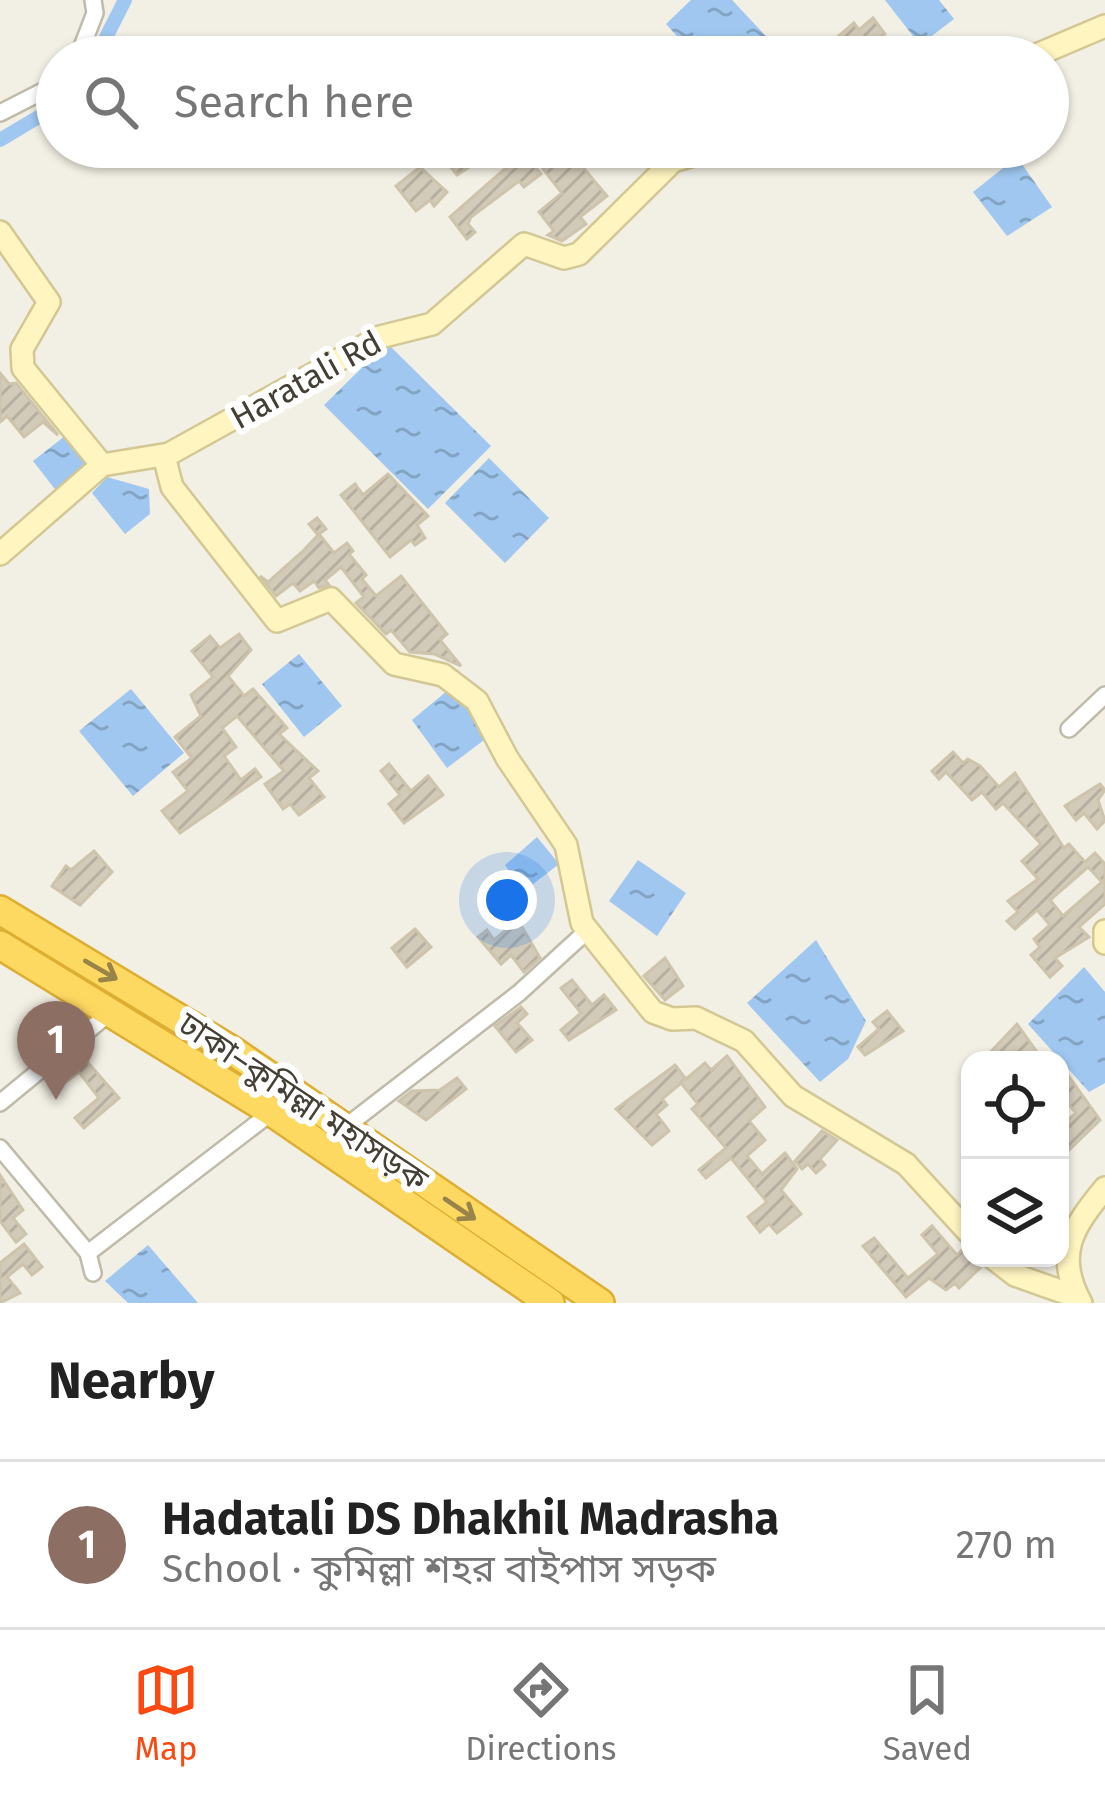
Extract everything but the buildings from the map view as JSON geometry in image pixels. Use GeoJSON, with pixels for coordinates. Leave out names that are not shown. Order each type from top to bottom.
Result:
{"type":"FeatureCollection","features":[{"type":"Feature","properties":{"kind":"highway","name":"ঢাকা–কুমিল্লা মহাসড়ক"},"geometry":{"type":"LineString","coordinates":[[0,910],[213,1038],[586,1299]]}},
{"type":"Feature","properties":{"kind":"highway"},"geometry":{"type":"LineString","coordinates":[[0,945],[272,1112],[550,1303]]}},
{"type":"Feature","properties":{"kind":"street"},"geometry":{"type":"LineString","coordinates":[[86,36],[95,13],[93,0]]}},
{"type":"Feature","properties":{"kind":"street"},"geometry":{"type":"LineString","coordinates":[[1069,41],[1105,26]]}},
{"type":"Feature","properties":{"kind":"street"},"geometry":{"type":"LineString","coordinates":[[0,113],[36,95]]}},
{"type":"Feature","properties":{"kind":"street","name":"Haratali Rd"},"geometry":{"type":"LineString","coordinates":[[102,465],[164,456],[380,337],[432,324],[524,244],[565,258],[579,254],[666,168]]}},
{"type":"Feature","properties":{"kind":"street"},"geometry":{"type":"LineString","coordinates":[[0,232],[50,302],[22,349],[23,368],[102,465],[0,554]]}},
{"type":"Feature","properties":{"kind":"street"},"geometry":{"type":"LineString","coordinates":[[164,456],[172,487],[277,621],[331,599],[394,664],[443,674],[477,700],[507,758],[566,845],[578,916],[653,1012],[672,1019],[696,1018],[744,1041],[793,1096],[906,1164],[961,1224]]}},
{"type":"Feature","properties":{"kind":"street"},"geometry":{"type":"LineString","coordinates":[[1069,729],[1105,695]]}},
{"type":"Feature","properties":{"kind":"street"},"geometry":{"type":"LineString","coordinates":[[344,1128],[520,993],[588,930]]}},
{"type":"Feature","properties":{"kind":"street"},"geometry":{"type":"LineString","coordinates":[[1105,932],[1105,944]]}},
{"type":"Feature","properties":{"kind":"street"},"geometry":{"type":"LineString","coordinates":[[0,1103],[112,1011]]}},
{"type":"Feature","properties":{"kind":"street"},"geometry":{"type":"LineString","coordinates":[[88,1252],[272,1112]]}},
{"type":"Feature","properties":{"kind":"street"},"geometry":{"type":"LineString","coordinates":[[0,1148],[88,1252],[94,1273]]}},
{"type":"Feature","properties":{"kind":"street"},"geometry":{"type":"LineString","coordinates":[[1079,1300],[1065,1260],[1069,1235],[1105,1188]]}},
{"type":"Feature","properties":{"kind":"street"},"geometry":{"type":"LineString","coordinates":[[1005,1267],[1079,1300]]}},
{"type":"Feature","properties":{"kind":"water"},"geometry":{"type":"Polygon","coordinates":[[[691,0],[732,0],[766,36],[677,36],[666,24],[691,0]]]}},
{"type":"Feature","properties":{"kind":"water"},"geometry":{"type":"Polygon","coordinates":[[[885,0],[939,0],[954,19],[932,36],[913,36],[885,0]]]}},
{"type":"Feature","properties":{"kind":"water"},"geometry":{"type":"Polygon","coordinates":[[[1003,168],[1025,168],[1052,207],[1007,236],[973,192],[1003,168]]]}},
{"type":"Feature","properties":{"kind":"water"},"geometry":{"type":"Polygon","coordinates":[[[387,343],[491,446],[428,509],[324,405],[387,343]]]}},
{"type":"Feature","properties":{"kind":"water"},"geometry":{"type":"Polygon","coordinates":[[[70,432],[96,464],[58,493],[33,461],[70,432]]]}},
{"type":"Feature","properties":{"kind":"water"},"geometry":{"type":"Polygon","coordinates":[[[489,458],[549,518],[505,563],[445,503],[489,458]]]}},
{"type":"Feature","properties":{"kind":"water"},"geometry":{"type":"Polygon","coordinates":[[[107,477],[149,489],[150,514],[125,534],[92,493],[107,477]]]}},
{"type":"Feature","properties":{"kind":"water"},"geometry":{"type":"Polygon","coordinates":[[[299,654],[342,706],[304,737],[262,684],[299,654]]]}},
{"type":"Feature","properties":{"kind":"water"},"geometry":{"type":"Polygon","coordinates":[[[453,686],[488,737],[447,768],[412,720],[453,686]]]}},
{"type":"Feature","properties":{"kind":"water"},"geometry":{"type":"Polygon","coordinates":[[[131,689],[184,753],[133,796],[79,731],[131,689]]]}},
{"type":"Feature","properties":{"kind":"water"},"geometry":{"type":"Polygon","coordinates":[[[537,837],[559,864],[523,892],[505,865],[537,837]]]}},
{"type":"Feature","properties":{"kind":"water"},"geometry":{"type":"Polygon","coordinates":[[[638,860],[686,893],[657,936],[609,901],[638,860]]]}},
{"type":"Feature","properties":{"kind":"water"},"geometry":{"type":"Polygon","coordinates":[[[816,940],[866,1021],[848,1059],[820,1082],[747,1003],[816,940]]]}},
{"type":"Feature","properties":{"kind":"water"},"geometry":{"type":"Polygon","coordinates":[[[1084,967],[1105,992],[1105,1083],[1089,1092],[1069,1070],[1069,1051],[1052,1051],[1028,1024],[1084,967]]]}},
{"type":"Feature","properties":{"kind":"water"},"geometry":{"type":"Polygon","coordinates":[[[148,1245],[198,1303],[128,1303],[105,1281],[148,1245]]]}},
{"type":"Feature","properties":{"kind":"waterway"},"geometry":{"type":"LineString","coordinates":[[107,36],[125,0]]}},
{"type":"Feature","properties":{"kind":"waterway"},"geometry":{"type":"LineString","coordinates":[[0,140],[36,119]]}},
{"type":"Feature","properties":{"kind":"place","name":"Hadatali DS Dhakhil Madrasha"},"geometry":{"type":"Point","coordinates":[56,1100]}}]}
